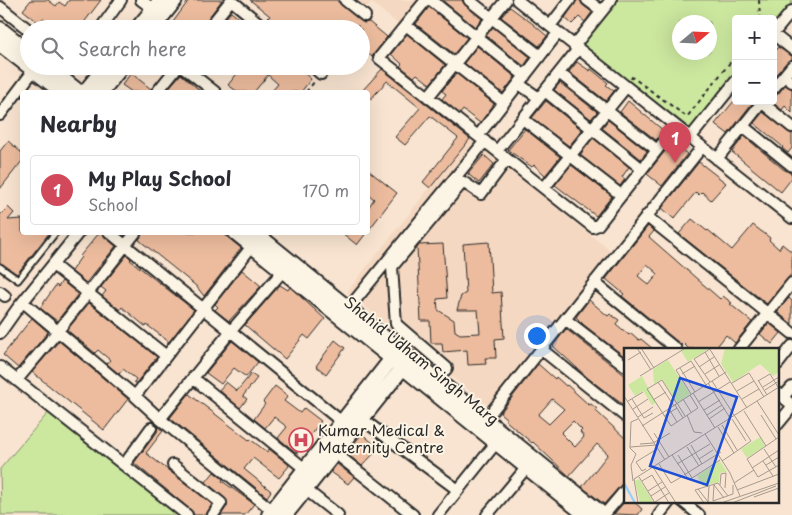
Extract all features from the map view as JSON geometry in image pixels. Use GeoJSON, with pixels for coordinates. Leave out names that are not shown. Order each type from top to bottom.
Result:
{"type":"FeatureCollection","features":[{"type":"Feature","properties":{"kind":"street"},"geometry":{"type":"LineString","coordinates":[[107,20],[121,0]]}},
{"type":"Feature","properties":{"kind":"street"},"geometry":{"type":"LineString","coordinates":[[141,0],[157,5],[144,20]]}},
{"type":"Feature","properties":{"kind":"street"},"geometry":{"type":"LineString","coordinates":[[159,20],[175,0]]}},
{"type":"Feature","properties":{"kind":"street"},"geometry":{"type":"LineString","coordinates":[[215,20],[231,0],[255,20]]}},
{"type":"Feature","properties":{"kind":"street"},"geometry":{"type":"LineString","coordinates":[[345,0],[365,16]]}},
{"type":"Feature","properties":{"kind":"street"},"geometry":{"type":"LineString","coordinates":[[426,0],[379,58],[594,227],[598,226],[676,126]]}},
{"type":"Feature","properties":{"kind":"street"},"geometry":{"type":"LineString","coordinates":[[431,0],[476,36],[522,80],[592,129],[642,169]]}},
{"type":"Feature","properties":{"kind":"street"},"geometry":{"type":"LineString","coordinates":[[469,0],[540,56]]}},
{"type":"Feature","properties":{"kind":"street"},"geometry":{"type":"LineString","coordinates":[[428,96],[506,0]]}},
{"type":"Feature","properties":{"kind":"street"},"geometry":{"type":"LineString","coordinates":[[517,0],[792,218]]}},
{"type":"Feature","properties":{"kind":"street"},"geometry":{"type":"LineString","coordinates":[[348,309],[482,138],[504,103],[540,56],[570,0]]}},
{"type":"Feature","properties":{"kind":"street"},"geometry":{"type":"LineString","coordinates":[[587,0],[602,12]]}},
{"type":"Feature","properties":{"kind":"street"},"geometry":{"type":"LineString","coordinates":[[497,151],[559,73],[611,0]]}},
{"type":"Feature","properties":{"kind":"street"},"geometry":{"type":"LineString","coordinates":[[0,7],[20,23]]}},
{"type":"Feature","properties":{"kind":"street"},"geometry":{"type":"LineString","coordinates":[[777,29],[792,10]]}},
{"type":"Feature","properties":{"kind":"street"},"geometry":{"type":"LineString","coordinates":[[406,25],[504,103]]}},
{"type":"Feature","properties":{"kind":"street"},"geometry":{"type":"LineString","coordinates":[[0,30],[20,45]]}},
{"type":"Feature","properties":{"kind":"street"},"geometry":{"type":"LineString","coordinates":[[777,37],[792,49]]}},
{"type":"Feature","properties":{"kind":"street"},"geometry":{"type":"LineString","coordinates":[[0,44],[20,56]]}},
{"type":"Feature","properties":{"kind":"street"},"geometry":{"type":"LineString","coordinates":[[777,86],[788,79],[792,66]]}},
{"type":"Feature","properties":{"kind":"street"},"geometry":{"type":"LineString","coordinates":[[559,73],[657,150]]}},
{"type":"Feature","properties":{"kind":"street"},"geometry":{"type":"LineString","coordinates":[[21,90],[34,75]]}},
{"type":"Feature","properties":{"kind":"street"},"geometry":{"type":"LineString","coordinates":[[46,75],[60,90]]}},
{"type":"Feature","properties":{"kind":"street"},"geometry":{"type":"LineString","coordinates":[[51,75],[76,90]]}},
{"type":"Feature","properties":{"kind":"street"},"geometry":{"type":"LineString","coordinates":[[87,90],[99,75]]}},
{"type":"Feature","properties":{"kind":"street"},"geometry":{"type":"LineString","coordinates":[[103,90],[115,75]]}},
{"type":"Feature","properties":{"kind":"street"},"geometry":{"type":"LineString","coordinates":[[159,90],[172,75]]}},
{"type":"Feature","properties":{"kind":"street"},"geometry":{"type":"LineString","coordinates":[[192,75],[212,90]]}},
{"type":"Feature","properties":{"kind":"street"},"geometry":{"type":"LineString","coordinates":[[690,138],[732,86]]}},
{"type":"Feature","properties":{"kind":"street"},"geometry":{"type":"LineString","coordinates":[[544,188],[626,87]]}},
{"type":"Feature","properties":{"kind":"street"},"geometry":{"type":"LineString","coordinates":[[0,114],[20,91]]}},
{"type":"Feature","properties":{"kind":"street"},"geometry":{"type":"LineString","coordinates":[[717,159],[760,105]]}},
{"type":"Feature","properties":{"kind":"street"},"geometry":{"type":"LineString","coordinates":[[766,105],[792,127]]}},
{"type":"Feature","properties":{"kind":"street"},"geometry":{"type":"LineString","coordinates":[[523,119],[622,195]]}},
{"type":"Feature","properties":{"kind":"street"},"geometry":{"type":"LineString","coordinates":[[743,126],[792,166]]}},
{"type":"Feature","properties":{"kind":"street"},"geometry":{"type":"LineString","coordinates":[[485,420],[702,147]]}},
{"type":"Feature","properties":{"kind":"street"},"geometry":{"type":"LineString","coordinates":[[436,381],[447,368],[396,324],[392,267],[463,182],[481,194],[507,159]]}},
{"type":"Feature","properties":{"kind":"street"},"geometry":{"type":"LineString","coordinates":[[646,216],[792,334]]}},
{"type":"Feature","properties":{"kind":"street"},"geometry":{"type":"LineString","coordinates":[[0,333],[77,235]]}},
{"type":"Feature","properties":{"kind":"street"},"geometry":{"type":"LineString","coordinates":[[112,235],[342,422]]}},
{"type":"Feature","properties":{"kind":"street"},"geometry":{"type":"LineString","coordinates":[[17,380],[134,235]]}},
{"type":"Feature","properties":{"kind":"street"},"geometry":{"type":"LineString","coordinates":[[135,396],[253,239]]}},
{"type":"Feature","properties":{"kind":"street","name":"Shahid Udham Singh Marg"},"geometry":{"type":"LineString","coordinates":[[253,239],[348,309],[496,443],[586,515]]}},
{"type":"Feature","properties":{"kind":"street","name":"Shahid Udham Singh Marg"},"geometry":{"type":"LineString","coordinates":[[253,239],[283,271],[401,359],[436,381],[604,515]]}},
{"type":"Feature","properties":{"kind":"street"},"geometry":{"type":"LineString","coordinates":[[53,265],[165,356]]}},
{"type":"Feature","properties":{"kind":"street"},"geometry":{"type":"LineString","coordinates":[[160,419],[230,332],[283,271]]}},
{"type":"Feature","properties":{"kind":"street"},"geometry":{"type":"LineString","coordinates":[[594,282],[675,348]]}},
{"type":"Feature","properties":{"kind":"street"},"geometry":{"type":"LineString","coordinates":[[740,348],[792,283]]}},
{"type":"Feature","properties":{"kind":"street"},"geometry":{"type":"LineString","coordinates":[[23,302],[160,419],[276,514]]}},
{"type":"Feature","properties":{"kind":"street"},"geometry":{"type":"LineString","coordinates":[[565,319],[624,364]]}},
{"type":"Feature","properties":{"kind":"street"},"geometry":{"type":"LineString","coordinates":[[780,361],[792,346]]}},
{"type":"Feature","properties":{"kind":"street"},"geometry":{"type":"LineString","coordinates":[[541,349],[624,415]]}},
{"type":"Feature","properties":{"kind":"street"},"geometry":{"type":"LineString","coordinates":[[276,514],[305,489],[335,453],[362,419],[401,359]]}},
{"type":"Feature","properties":{"kind":"street"},"geometry":{"type":"LineString","coordinates":[[276,514],[305,469],[342,422],[401,359]]}},
{"type":"Feature","properties":{"kind":"street"},"geometry":{"type":"LineString","coordinates":[[0,367],[187,515]]}},
{"type":"Feature","properties":{"kind":"street"},"geometry":{"type":"LineString","coordinates":[[193,378],[305,469]]}},
{"type":"Feature","properties":{"kind":"street"},"geometry":{"type":"LineString","coordinates":[[780,421],[792,406],[781,395],[792,387]]}},
{"type":"Feature","properties":{"kind":"street"},"geometry":{"type":"LineString","coordinates":[[362,419],[458,490]]}},
{"type":"Feature","properties":{"kind":"street"},"geometry":{"type":"LineString","coordinates":[[124,465],[151,428]]}},
{"type":"Feature","properties":{"kind":"street"},"geometry":{"type":"LineString","coordinates":[[438,515],[496,443]]}},
{"type":"Feature","properties":{"kind":"street"},"geometry":{"type":"LineString","coordinates":[[335,453],[413,515]]}},
{"type":"Feature","properties":{"kind":"street"},"geometry":{"type":"LineString","coordinates":[[173,465],[221,503],[213,515]]}},
{"type":"Feature","properties":{"kind":"street"},"geometry":{"type":"LineString","coordinates":[[487,515],[527,467]]}},
{"type":"Feature","properties":{"kind":"street"},"geometry":{"type":"LineString","coordinates":[[305,489],[338,515]]}},
{"type":"Feature","properties":{"kind":"street"},"geometry":{"type":"LineString","coordinates":[[604,515],[624,490]]}},
{"type":"Feature","properties":{"kind":"street"},"geometry":{"type":"LineString","coordinates":[[659,515],[669,502]]}},
{"type":"Feature","properties":{"kind":"street"},"geometry":{"type":"LineString","coordinates":[[683,502],[699,515]]}},
{"type":"Feature","properties":{"kind":"lane"},"geometry":{"type":"LineString","coordinates":[[0,266],[18,280],[54,235]]}},
{"type":"Feature","properties":{"kind":"path"},"geometry":{"type":"LineString","coordinates":[[759,0],[760,15]]}},
{"type":"Feature","properties":{"kind":"path"},"geometry":{"type":"LineString","coordinates":[[632,77],[687,117],[733,60]]}},
{"type":"Feature","properties":{"kind":"shaded area"},"geometry":{"type":"Polygon","coordinates":[[[352,0],[418,0],[398,24],[371,2],[365,10],[352,0]]]}},
{"type":"Feature","properties":{"kind":"shaded area"},"geometry":{"type":"Polygon","coordinates":[[[469,138],[612,252],[489,406],[347,292],[469,138]]]}},
{"type":"Feature","properties":{"kind":"green space"},"geometry":{"type":"Polygon","coordinates":[[[617,0],[792,0],[777,21],[777,15],[732,15],[732,78],[691,129],[582,44],[617,0]]]}},
{"type":"Feature","properties":{"kind":"green space"},"geometry":{"type":"Polygon","coordinates":[[[49,412],[179,515],[1,515],[0,469],[49,412]]]}},
{"type":"Feature","properties":{"kind":"building"},"geometry":{"type":"Polygon","coordinates":[[[31,0],[48,0],[56,6],[59,2],[65,6],[69,0],[101,0],[86,20],[46,20],[43,18],[41,20],[35,20],[23,10],[31,0]]]}},
{"type":"Feature","properties":{"kind":"building"},"geometry":{"type":"Polygon","coordinates":[[[189,0],[222,0],[207,20],[175,20],[189,0]]]}},
{"type":"Feature","properties":{"kind":"building"},"geometry":{"type":"Polygon","coordinates":[[[250,0],[336,0],[360,20],[270,20],[268,18],[270,16],[250,0]]]}},
{"type":"Feature","properties":{"kind":"building"},"geometry":{"type":"Polygon","coordinates":[[[442,0],[462,0],[465,5],[482,19],[475,27],[442,0]]]}},
{"type":"Feature","properties":{"kind":"building"},"geometry":{"type":"Polygon","coordinates":[[[577,0],[580,0],[592,12],[585,22],[579,17],[572,24],[565,18],[577,0]]]}},
{"type":"Feature","properties":{"kind":"building"},"geometry":{"type":"Polygon","coordinates":[[[429,7],[467,38],[454,54],[416,24],[429,7]]]}},
{"type":"Feature","properties":{"kind":"building"},"geometry":{"type":"Polygon","coordinates":[[[510,7],[547,36],[539,46],[501,17],[510,7]]]}},
{"type":"Feature","properties":{"kind":"building"},"geometry":{"type":"Polygon","coordinates":[[[231,12],[241,20],[224,20],[231,12]]]}},
{"type":"Feature","properties":{"kind":"building"},"geometry":{"type":"Polygon","coordinates":[[[370,23],[387,37],[372,57],[370,55],[370,23]]]}},
{"type":"Feature","properties":{"kind":"building"},"geometry":{"type":"Polygon","coordinates":[[[493,27],[530,57],[524,66],[486,36],[493,27]]]}},
{"type":"Feature","properties":{"kind":"building"},"geometry":{"type":"Polygon","coordinates":[[[407,34],[445,65],[430,84],[417,74],[414,77],[400,66],[402,64],[391,54],[407,34]]]}},
{"type":"Feature","properties":{"kind":"building"},"geometry":{"type":"Polygon","coordinates":[[[477,46],[515,77],[503,93],[464,63],[477,46]]]}},
{"type":"Feature","properties":{"kind":"building"},"geometry":{"type":"Polygon","coordinates":[[[778,47],[792,56],[792,59],[777,73],[777,60],[778,47]]]}},
{"type":"Feature","properties":{"kind":"building"},"geometry":{"type":"Polygon","coordinates":[[[577,62],[590,71],[591,69],[608,83],[606,85],[614,91],[606,101],[569,72],[577,62]]]}},
{"type":"Feature","properties":{"kind":"building"},"geometry":{"type":"Polygon","coordinates":[[[382,69],[470,139],[430,188],[423,182],[458,138],[430,116],[405,145],[395,137],[420,108],[387,81],[370,100],[370,90],[363,90],[382,69]]]}},
{"type":"Feature","properties":{"kind":"building"},"geometry":{"type":"Polygon","coordinates":[[[456,73],[494,104],[480,123],[463,110],[460,114],[442,99],[446,94],[442,91],[456,73]]]}},
{"type":"Feature","properties":{"kind":"building"},"geometry":{"type":"Polygon","coordinates":[[[130,75],[134,75],[151,89],[129,90],[122,85],[130,75]]]}},
{"type":"Feature","properties":{"kind":"building"},"geometry":{"type":"Polygon","coordinates":[[[182,75],[200,90],[167,90],[182,75]]]}},
{"type":"Feature","properties":{"kind":"building"},"geometry":{"type":"Polygon","coordinates":[[[236,75],[268,75],[256,90],[235,90],[228,85],[236,75]]]}},
{"type":"Feature","properties":{"kind":"building"},"geometry":{"type":"Polygon","coordinates":[[[268,75],[306,75],[311,79],[303,90],[273,90],[278,84],[268,75]]]}},
{"type":"Feature","properties":{"kind":"building"},"geometry":{"type":"Polygon","coordinates":[[[560,83],[597,112],[591,119],[554,90],[560,83]]]}},
{"type":"Feature","properties":{"kind":"building"},"geometry":{"type":"Polygon","coordinates":[[[785,85],[792,89],[792,113],[785,106],[782,110],[776,105],[778,94],[785,85]]]}},
{"type":"Feature","properties":{"kind":"building"},"geometry":{"type":"Polygon","coordinates":[[[546,101],[582,130],[569,146],[532,118],[546,101]]]}},
{"type":"Feature","properties":{"kind":"building"},"geometry":{"type":"Polygon","coordinates":[[[628,101],[664,131],[656,140],[620,112],[628,101]]]}},
{"type":"Feature","properties":{"kind":"building"},"geometry":{"type":"Polygon","coordinates":[[[732,103],[732,105],[751,105],[728,134],[715,124],[732,103]]]}},
{"type":"Feature","properties":{"kind":"building"},"geometry":{"type":"Polygon","coordinates":[[[763,112],[792,134],[792,148],[788,153],[754,123],[763,112]]]}},
{"type":"Feature","properties":{"kind":"building"},"geometry":{"type":"Polygon","coordinates":[[[608,120],[647,151],[641,159],[602,128],[608,120]]]}},
{"type":"Feature","properties":{"kind":"building"},"geometry":{"type":"Polygon","coordinates":[[[525,129],[560,157],[544,177],[545,175],[534,165],[532,167],[508,150],[525,129]]]}},
{"type":"Feature","properties":{"kind":"building"},"geometry":{"type":"Polygon","coordinates":[[[744,136],[783,169],[792,174],[792,178],[781,192],[732,152],[744,136]]]}},
{"type":"Feature","properties":{"kind":"building"},"geometry":{"type":"Polygon","coordinates":[[[593,138],[629,167],[622,177],[625,179],[620,186],[580,155],[593,138]]]}},
{"type":"Feature","properties":{"kind":"building"},"geometry":{"type":"Polygon","coordinates":[[[8,141],[20,151],[20,164],[0,189],[0,151],[8,141]]]}},
{"type":"Feature","properties":{"kind":"building"},"geometry":{"type":"Polygon","coordinates":[[[672,142],[687,154],[662,186],[647,174],[672,142]]]}},
{"type":"Feature","properties":{"kind":"building"},"geometry":{"type":"Polygon","coordinates":[[[484,155],[494,164],[479,183],[468,174],[484,155]]]}},
{"type":"Feature","properties":{"kind":"building"},"geometry":{"type":"Polygon","coordinates":[[[699,162],[726,183],[711,200],[702,192],[699,195],[696,192],[674,219],[662,208],[699,162]]]}},
{"type":"Feature","properties":{"kind":"building"},"geometry":{"type":"Polygon","coordinates":[[[571,165],[612,196],[596,216],[555,185],[571,165]]]}},
{"type":"Feature","properties":{"kind":"building"},"geometry":{"type":"Polygon","coordinates":[[[370,172],[397,193],[370,228],[370,205],[374,199],[370,196],[370,172]]]}},
{"type":"Feature","properties":{"kind":"building"},"geometry":{"type":"Polygon","coordinates":[[[8,207],[14,213],[8,220],[20,219],[20,235],[48,235],[17,274],[0,263],[0,215],[8,207]]]}},
{"type":"Feature","properties":{"kind":"building"},"geometry":{"type":"Polygon","coordinates":[[[692,219],[732,250],[753,225],[770,238],[769,240],[779,249],[782,244],[792,252],[792,273],[767,304],[679,234],[692,219]]]}},
{"type":"Feature","properties":{"kind":"building"},"geometry":{"type":"Polygon","coordinates":[[[648,226],[654,231],[649,237],[720,299],[723,296],[752,322],[735,343],[726,335],[716,348],[688,348],[683,343],[681,345],[622,296],[624,294],[606,279],[648,226]],[[647,264],[638,276],[649,285],[658,274],[647,264]]]}},
{"type":"Feature","properties":{"kind":"building"},"geometry":{"type":"Polygon","coordinates":[[[98,235],[103,235],[116,246],[86,283],[71,271],[80,256],[98,235]]]}},
{"type":"Feature","properties":{"kind":"building"},"geometry":{"type":"Polygon","coordinates":[[[142,235],[225,235],[241,248],[204,296],[196,286],[139,240],[142,235]]]}},
{"type":"Feature","properties":{"kind":"building"},"geometry":{"type":"Polygon","coordinates":[[[345,235],[365,235],[357,245],[345,235]]]}},
{"type":"Feature","properties":{"kind":"building"},"geometry":{"type":"Polygon","coordinates":[[[489,242],[492,293],[501,292],[504,338],[495,339],[496,358],[485,358],[486,364],[468,365],[467,350],[443,352],[442,343],[431,343],[430,321],[421,321],[417,248],[419,245],[443,244],[447,298],[437,299],[438,310],[454,320],[455,331],[460,334],[480,333],[478,310],[457,310],[461,296],[466,293],[463,244],[489,242]]]}},
{"type":"Feature","properties":{"kind":"building"},"geometry":{"type":"Polygon","coordinates":[[[127,255],[130,260],[194,310],[169,342],[147,325],[146,327],[122,307],[120,310],[102,296],[106,291],[101,287],[127,255]]]}},
{"type":"Feature","properties":{"kind":"building"},"geometry":{"type":"Polygon","coordinates":[[[242,270],[261,286],[229,321],[215,310],[218,307],[215,304],[242,270]]]}},
{"type":"Feature","properties":{"kind":"building"},"geometry":{"type":"Polygon","coordinates":[[[62,281],[78,294],[57,321],[40,308],[56,285],[58,287],[62,281]]]}},
{"type":"Feature","properties":{"kind":"building"},"geometry":{"type":"Polygon","coordinates":[[[280,285],[288,290],[290,287],[325,319],[309,339],[304,335],[285,359],[245,325],[280,285]]]}},
{"type":"Feature","properties":{"kind":"building"},"geometry":{"type":"Polygon","coordinates":[[[789,298],[792,301],[792,324],[777,312],[789,298]]]}},
{"type":"Feature","properties":{"kind":"building"},"geometry":{"type":"Polygon","coordinates":[[[589,300],[608,316],[610,314],[619,320],[616,324],[629,335],[631,333],[652,348],[624,348],[624,356],[576,317],[589,300]]]}},
{"type":"Feature","properties":{"kind":"building"},"geometry":{"type":"Polygon","coordinates":[[[89,303],[157,357],[136,383],[134,382],[136,379],[123,369],[119,374],[107,364],[110,360],[98,350],[95,353],[67,330],[89,303]]]}},
{"type":"Feature","properties":{"kind":"building"},"geometry":{"type":"Polygon","coordinates":[[[32,318],[48,332],[18,368],[3,355],[32,318]]]}},
{"type":"Feature","properties":{"kind":"building"},"geometry":{"type":"Polygon","coordinates":[[[769,323],[781,333],[772,344],[760,334],[769,323]]]}},
{"type":"Feature","properties":{"kind":"building"},"geometry":{"type":"Polygon","coordinates":[[[566,329],[624,374],[624,405],[589,379],[553,346],[566,329]]]}},
{"type":"Feature","properties":{"kind":"building"},"geometry":{"type":"Polygon","coordinates":[[[335,340],[345,348],[326,374],[316,366],[335,340]]]}},
{"type":"Feature","properties":{"kind":"building"},"geometry":{"type":"Polygon","coordinates":[[[59,341],[128,399],[104,430],[32,372],[59,341]]]}},
{"type":"Feature","properties":{"kind":"building"},"geometry":{"type":"Polygon","coordinates":[[[232,341],[258,362],[246,377],[234,368],[221,384],[206,373],[232,341]]]}},
{"type":"Feature","properties":{"kind":"building"},"geometry":{"type":"Polygon","coordinates":[[[538,364],[555,379],[556,377],[567,385],[589,405],[591,404],[597,409],[596,411],[624,437],[624,483],[604,504],[582,487],[608,454],[597,444],[569,476],[533,442],[505,420],[507,419],[500,413],[538,364]],[[552,399],[538,415],[549,424],[564,409],[552,399]],[[573,421],[561,433],[575,447],[584,437],[580,432],[582,430],[573,421]]]}},
{"type":"Feature","properties":{"kind":"building"},"geometry":{"type":"Polygon","coordinates":[[[251,374],[257,378],[243,396],[247,399],[240,408],[219,390],[226,382],[237,391],[251,374]]]}},
{"type":"Feature","properties":{"kind":"building"},"geometry":{"type":"Polygon","coordinates":[[[275,386],[288,396],[284,401],[300,413],[304,408],[321,421],[297,453],[278,438],[287,427],[274,417],[265,428],[254,419],[265,404],[263,402],[275,386]]]}},
{"type":"Feature","properties":{"kind":"building"},"geometry":{"type":"Polygon","coordinates":[[[189,394],[249,440],[267,452],[269,449],[288,464],[289,466],[279,478],[253,458],[244,469],[271,491],[267,497],[170,418],[189,394]]]}},
{"type":"Feature","properties":{"kind":"building"},"geometry":{"type":"Polygon","coordinates":[[[158,427],[163,431],[146,453],[212,504],[206,515],[194,515],[191,510],[134,463],[157,432],[158,427]]]}},
{"type":"Feature","properties":{"kind":"building"},"geometry":{"type":"Polygon","coordinates":[[[362,434],[379,448],[362,466],[346,453],[362,434]]]}},
{"type":"Feature","properties":{"kind":"building"},"geometry":{"type":"Polygon","coordinates":[[[337,464],[354,477],[348,484],[331,472],[337,464]]]}},
{"type":"Feature","properties":{"kind":"building"},"geometry":{"type":"Polygon","coordinates":[[[214,472],[223,479],[222,481],[254,504],[245,515],[221,515],[227,506],[227,500],[206,482],[214,472]]]}},
{"type":"Feature","properties":{"kind":"building"},"geometry":{"type":"Polygon","coordinates":[[[624,502],[634,502],[642,509],[638,515],[614,514],[624,502]]]}},
{"type":"Feature","properties":{"kind":"place","name":"My Play School"},"geometry":{"type":"Point","coordinates":[675,163]}},
{"type":"Feature","properties":{"kind":"place","name":"Kumar Medical & Maternity Centre"},"geometry":{"type":"Point","coordinates":[301,440]}}]}
